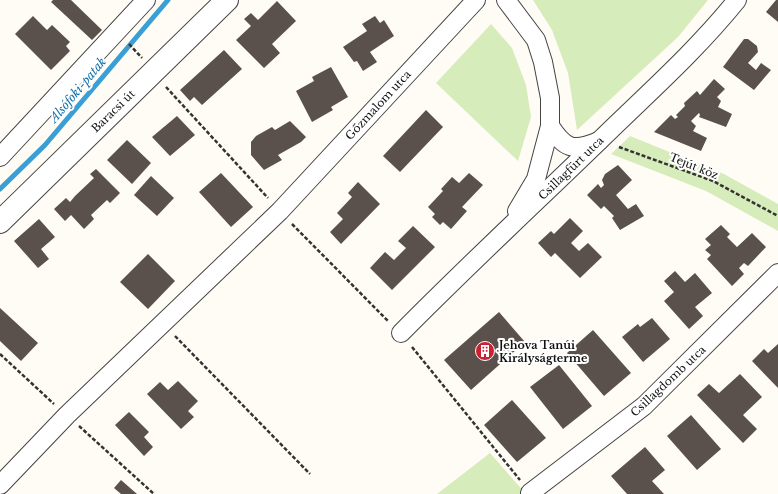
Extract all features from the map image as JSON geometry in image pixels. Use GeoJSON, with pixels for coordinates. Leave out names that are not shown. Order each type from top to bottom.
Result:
{"type":"FeatureCollection","features":[{"type":"Feature","properties":{"kind":"street"},"geometry":{"type":"LineString","coordinates":[[0,157],[146,0]]}},
{"type":"Feature","properties":{"kind":"street","name":"Baracsi út"},"geometry":{"type":"LineString","coordinates":[[0,222],[227,0]]}},
{"type":"Feature","properties":{"kind":"street","name":"Gőzmalom utca"},"geometry":{"type":"LineString","coordinates":[[0,484],[67,415],[162,322],[280,211],[476,0]]}},
{"type":"Feature","properties":{"kind":"street"},"geometry":{"type":"LineString","coordinates":[[504,230],[526,198],[536,179],[550,126],[550,98],[544,62],[536,40],[506,0]]}},
{"type":"Feature","properties":{"kind":"street","name":"Csillagfürt utca"},"geometry":{"type":"LineString","coordinates":[[401,333],[504,230],[550,190],[599,141],[691,54],[737,0]]}},
{"type":"Feature","properties":{"kind":"street"},"geometry":{"type":"LineString","coordinates":[[550,126],[560,140],[569,146],[582,147],[599,141]]}},
{"type":"Feature","properties":{"kind":"street","name":"Csillagdomb utca"},"geometry":{"type":"LineString","coordinates":[[530,493],[644,406],[778,273]]}},
{"type":"Feature","properties":{"kind":"path"},"geometry":{"type":"LineString","coordinates":[[125,40],[137,54]]}},
{"type":"Feature","properties":{"kind":"path"},"geometry":{"type":"LineString","coordinates":[[166,87],[280,211],[364,298],[401,333],[530,493]]}},
{"type":"Feature","properties":{"kind":"path","name":"Tejút köz"},"geometry":{"type":"LineString","coordinates":[[599,141],[632,150],[713,181],[778,216]]}},
{"type":"Feature","properties":{"kind":"path"},"geometry":{"type":"LineString","coordinates":[[162,322],[310,474]]}},
{"type":"Feature","properties":{"kind":"path"},"geometry":{"type":"LineString","coordinates":[[0,354],[154,494]]}},
{"type":"Feature","properties":{"kind":"green space"},"geometry":{"type":"Polygon","coordinates":[[[533,0],[708,0],[678,37],[577,130],[568,73],[552,30],[533,0]]]}},
{"type":"Feature","properties":{"kind":"green space"},"geometry":{"type":"Polygon","coordinates":[[[491,24],[512,48],[526,85],[531,117],[518,161],[436,83],[491,24]]]}},
{"type":"Feature","properties":{"kind":"green space"},"geometry":{"type":"Polygon","coordinates":[[[630,136],[724,174],[778,204],[778,231],[706,191],[611,154],[630,136]]]}},
{"type":"Feature","properties":{"kind":"green space"},"geometry":{"type":"Polygon","coordinates":[[[490,453],[526,494],[437,494],[490,453]]]}},
{"type":"Feature","properties":{"kind":"building"},"geometry":{"type":"Polygon","coordinates":[[[53,0],[71,0],[102,30],[92,40],[51,2],[53,0]]]}},
{"type":"Feature","properties":{"kind":"building"},"geometry":{"type":"Polygon","coordinates":[[[776,0],[778,0],[778,22],[766,12],[776,0]]]}},
{"type":"Feature","properties":{"kind":"building"},"geometry":{"type":"Polygon","coordinates":[[[277,1],[296,21],[272,44],[280,53],[264,68],[236,40],[251,26],[244,19],[251,13],[258,20],[277,1]]]}},
{"type":"Feature","properties":{"kind":"building"},"geometry":{"type":"Polygon","coordinates":[[[33,16],[47,30],[52,25],[70,42],[66,46],[70,51],[51,70],[15,34],[33,16]]]}},
{"type":"Feature","properties":{"kind":"building"},"geometry":{"type":"Polygon","coordinates":[[[375,16],[380,23],[384,20],[394,36],[370,52],[377,62],[363,71],[357,61],[354,62],[343,47],[367,31],[362,24],[375,16]]]}},
{"type":"Feature","properties":{"kind":"building"},"geometry":{"type":"Polygon","coordinates":[[[744,39],[748,39],[757,46],[758,52],[748,63],[756,70],[761,63],[771,70],[754,90],[723,67],[744,39]]]}},
{"type":"Feature","properties":{"kind":"building"},"geometry":{"type":"Polygon","coordinates":[[[224,50],[242,69],[202,105],[194,97],[190,101],[180,90],[224,50]]]}},
{"type":"Feature","properties":{"kind":"building"},"geometry":{"type":"Polygon","coordinates":[[[331,67],[348,97],[331,107],[333,110],[312,122],[296,91],[314,81],[312,77],[331,67]]]}},
{"type":"Feature","properties":{"kind":"building"},"geometry":{"type":"Polygon","coordinates":[[[714,79],[725,89],[717,97],[721,101],[718,107],[732,114],[726,127],[699,117],[699,113],[691,121],[696,126],[693,131],[707,138],[701,151],[654,132],[671,115],[675,119],[678,117],[676,115],[685,106],[684,103],[697,91],[700,95],[714,79]]]}},
{"type":"Feature","properties":{"kind":"building"},"geometry":{"type":"Polygon","coordinates":[[[426,110],[443,127],[400,172],[383,156],[426,110]]]}},
{"type":"Feature","properties":{"kind":"building"},"geometry":{"type":"Polygon","coordinates":[[[177,116],[195,135],[170,156],[152,137],[177,116]]]}},
{"type":"Feature","properties":{"kind":"building"},"geometry":{"type":"Polygon","coordinates":[[[290,121],[306,137],[301,142],[278,155],[282,160],[264,170],[251,155],[251,142],[256,136],[272,127],[275,130],[290,121]]]}},
{"type":"Feature","properties":{"kind":"building"},"geometry":{"type":"Polygon","coordinates":[[[127,140],[151,163],[132,184],[107,160],[127,140]]]}},
{"type":"Feature","properties":{"kind":"building"},"geometry":{"type":"Polygon","coordinates":[[[618,165],[632,180],[616,195],[628,209],[636,204],[644,216],[620,230],[612,218],[614,216],[604,206],[601,209],[587,195],[598,184],[601,188],[604,185],[602,180],[605,174],[618,165]]]}},
{"type":"Feature","properties":{"kind":"building"},"geometry":{"type":"Polygon","coordinates":[[[96,169],[120,193],[110,203],[107,200],[91,215],[94,219],[84,229],[71,215],[65,221],[54,209],[66,198],[70,202],[94,178],[90,174],[96,169]]]}},
{"type":"Feature","properties":{"kind":"building"},"geometry":{"type":"Polygon","coordinates":[[[221,173],[253,207],[231,227],[199,192],[221,173]]]}},
{"type":"Feature","properties":{"kind":"building"},"geometry":{"type":"Polygon","coordinates":[[[469,173],[483,185],[462,207],[467,211],[451,229],[443,222],[440,225],[432,217],[435,214],[428,207],[443,191],[441,189],[452,177],[459,183],[469,173]]]}},
{"type":"Feature","properties":{"kind":"building"},"geometry":{"type":"Polygon","coordinates":[[[151,176],[174,198],[157,216],[134,195],[151,176]]]}},
{"type":"Feature","properties":{"kind":"building"},"geometry":{"type":"Polygon","coordinates":[[[358,182],[380,204],[341,244],[330,232],[343,219],[337,213],[352,197],[348,193],[358,182]]]}},
{"type":"Feature","properties":{"kind":"building"},"geometry":{"type":"Polygon","coordinates":[[[570,218],[583,231],[571,243],[579,251],[588,243],[602,257],[580,278],[555,253],[551,257],[538,243],[551,231],[554,234],[570,218]]]}},
{"type":"Feature","properties":{"kind":"building"},"geometry":{"type":"Polygon","coordinates":[[[39,219],[55,237],[41,249],[49,259],[38,268],[14,241],[39,219]]]}},
{"type":"Feature","properties":{"kind":"building"},"geometry":{"type":"Polygon","coordinates":[[[721,225],[730,234],[727,237],[737,247],[752,233],[766,247],[748,266],[744,263],[739,268],[744,274],[732,286],[707,259],[711,255],[705,250],[711,245],[705,239],[721,225]]]}},
{"type":"Feature","properties":{"kind":"building"},"geometry":{"type":"Polygon","coordinates":[[[413,226],[435,247],[392,290],[370,268],[385,252],[394,260],[406,248],[398,241],[413,226]]]}},
{"type":"Feature","properties":{"kind":"building"},"geometry":{"type":"Polygon","coordinates":[[[148,254],[175,281],[148,309],[120,282],[148,254]]]}},
{"type":"Feature","properties":{"kind":"building"},"geometry":{"type":"Polygon","coordinates":[[[675,271],[685,282],[695,273],[712,293],[695,307],[703,316],[689,329],[664,301],[674,292],[664,281],[675,271]]]}},
{"type":"Feature","properties":{"kind":"building"},"geometry":{"type":"Polygon","coordinates":[[[0,308],[38,343],[21,361],[0,341],[0,308]]]}},
{"type":"Feature","properties":{"kind":"building","name":"Jehova Tanúi Királyságterme"},"geometry":{"type":"Polygon","coordinates":[[[499,312],[525,342],[471,390],[444,360],[499,312]]]}},
{"type":"Feature","properties":{"kind":"building"},"geometry":{"type":"Polygon","coordinates":[[[652,318],[670,339],[643,362],[622,337],[638,324],[640,327],[652,318]]]}},
{"type":"Feature","properties":{"kind":"building"},"geometry":{"type":"Polygon","coordinates":[[[593,330],[631,373],[604,396],[567,353],[593,330]]]}},
{"type":"Feature","properties":{"kind":"building"},"geometry":{"type":"Polygon","coordinates":[[[778,344],[778,388],[752,361],[764,349],[768,353],[778,344]]]}},
{"type":"Feature","properties":{"kind":"building"},"geometry":{"type":"Polygon","coordinates":[[[559,365],[592,406],[563,429],[530,387],[559,365]]]}},
{"type":"Feature","properties":{"kind":"building"},"geometry":{"type":"Polygon","coordinates":[[[740,374],[762,397],[743,415],[757,429],[743,443],[697,395],[709,384],[719,393],[740,374]]]}},
{"type":"Feature","properties":{"kind":"building"},"geometry":{"type":"Polygon","coordinates":[[[178,381],[198,401],[188,411],[194,417],[181,429],[147,394],[160,382],[168,390],[178,381]]]}},
{"type":"Feature","properties":{"kind":"building"},"geometry":{"type":"Polygon","coordinates":[[[512,400],[546,438],[517,462],[484,425],[512,400]]]}},
{"type":"Feature","properties":{"kind":"building"},"geometry":{"type":"Polygon","coordinates":[[[129,412],[149,432],[144,437],[153,447],[144,456],[115,425],[129,412]]]}},
{"type":"Feature","properties":{"kind":"building"},"geometry":{"type":"Polygon","coordinates":[[[691,415],[721,449],[697,470],[667,436],[691,415]]]}},
{"type":"Feature","properties":{"kind":"building"},"geometry":{"type":"Polygon","coordinates":[[[645,447],[665,470],[652,481],[664,494],[627,494],[611,476],[645,447]]]}},
{"type":"Feature","properties":{"kind":"building"},"geometry":{"type":"Polygon","coordinates":[[[121,480],[137,494],[121,494],[114,488],[121,480]]]}},
{"type":"Feature","properties":{"kind":"waterway","name":"Alsófoki-patak"},"geometry":{"type":"LineString","coordinates":[[0,189],[45,145],[168,0]]}},
{"type":"Feature","properties":{"kind":"place","name":"Jehova Tanúi Királyságterme"},"geometry":{"type":"Point","coordinates":[485,351]}}]}
